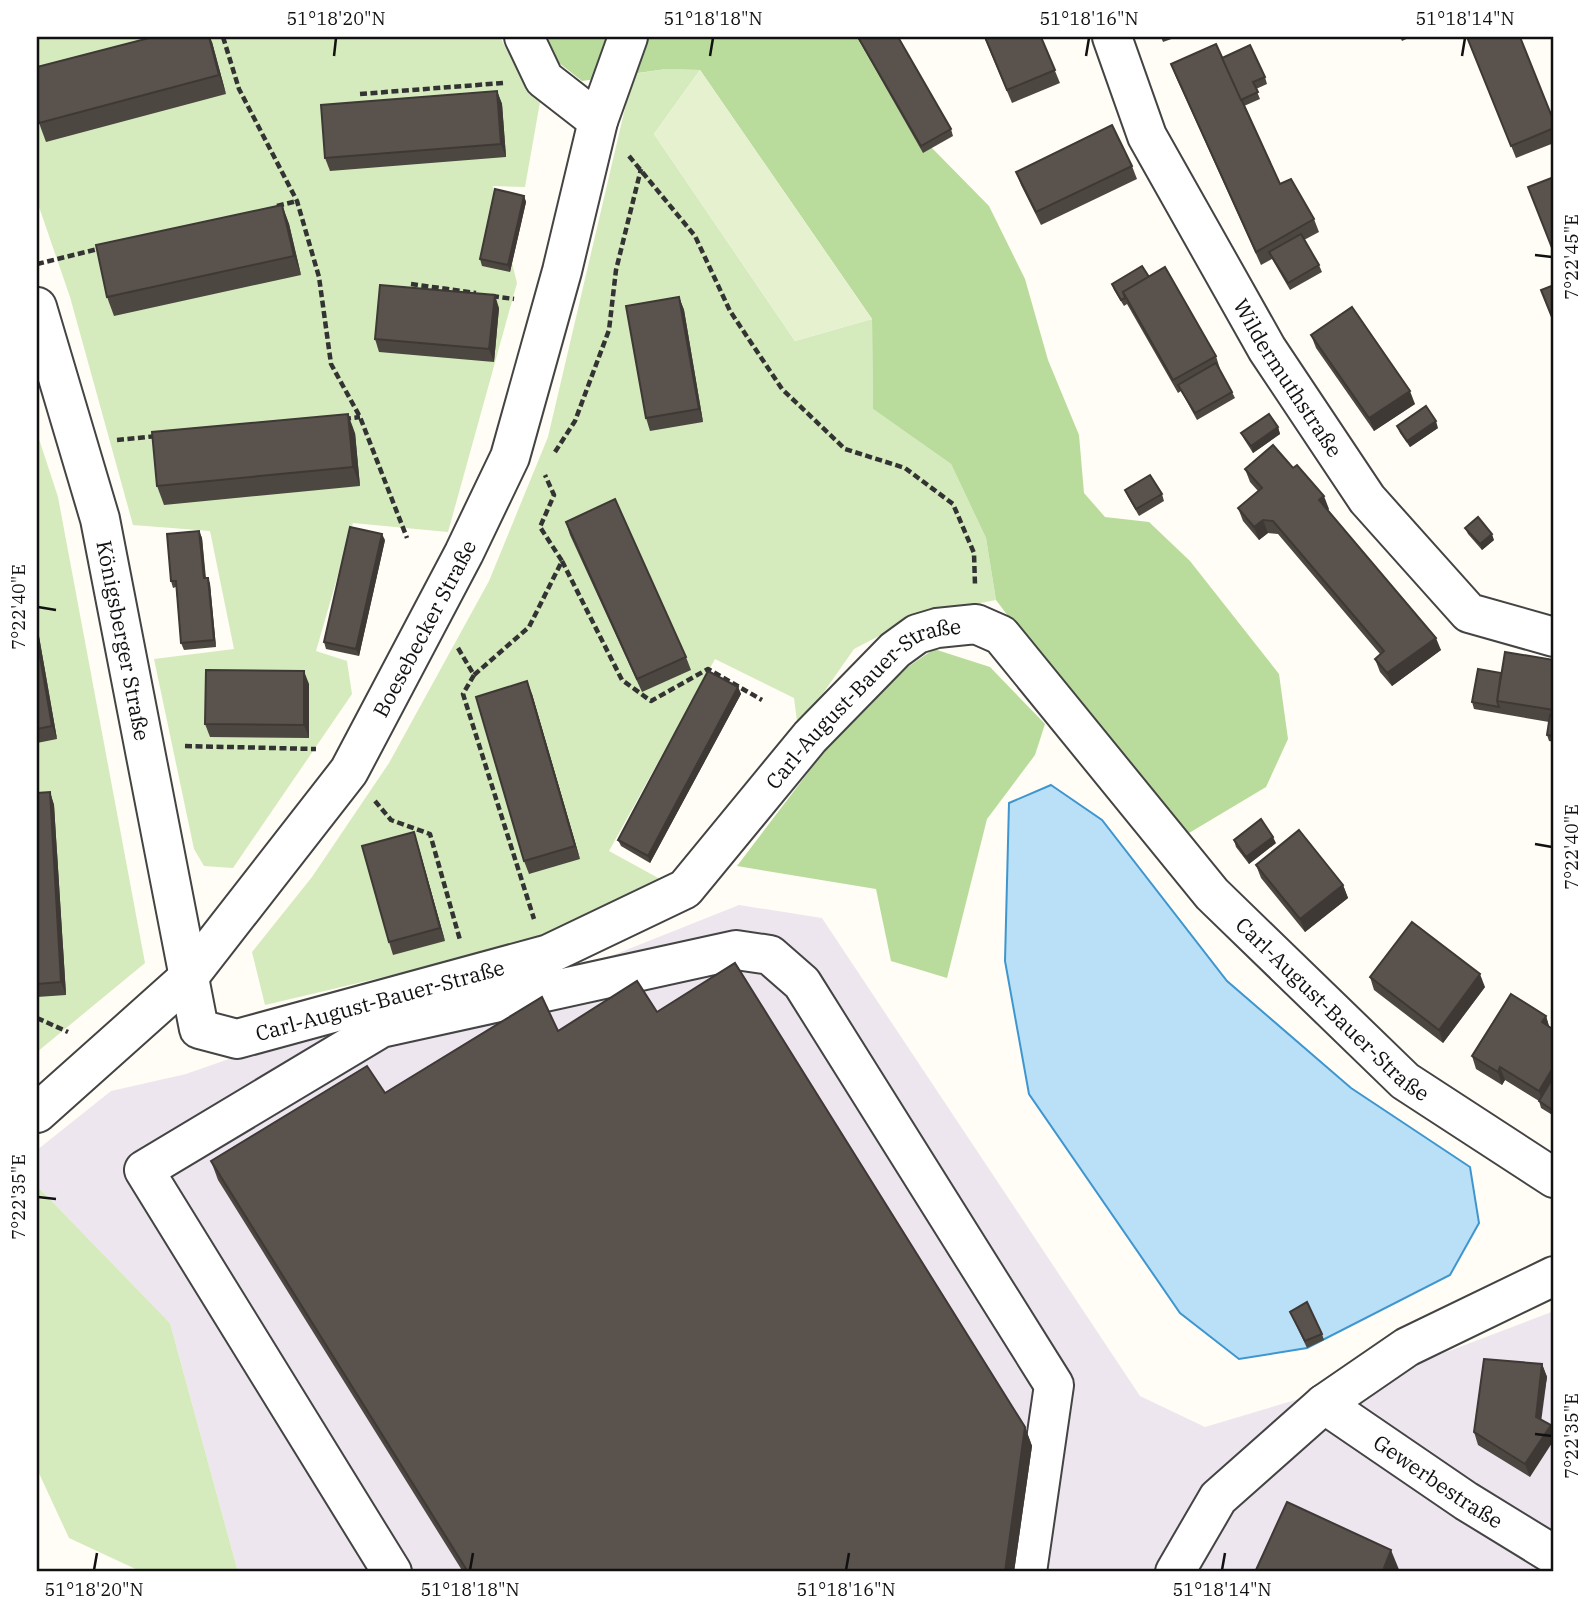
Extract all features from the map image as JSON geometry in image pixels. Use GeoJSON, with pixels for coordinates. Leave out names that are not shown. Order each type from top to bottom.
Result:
{"type":"FeatureCollection","features":[{"type":"Feature","properties":{"kind":"street"},"geometry":{"type":"LineString","coordinates":[[524,37],[544,79],[598,121]]}},
{"type":"Feature","properties":{"kind":"street","name":"Boesebecker Straße"},"geometry":{"type":"LineString","coordinates":[[37,1113],[187,979],[349,771],[436,608],[527,464],[553,304],[598,121],[628,37]]}},
{"type":"Feature","properties":{"kind":"street","name":"Wildermuthstraße"},"geometry":{"type":"LineString","coordinates":[[1112,37],[1147,136],[1267,349],[1367,499],[1469,613],[1554,637]]}},
{"type":"Feature","properties":{"kind":"street","name":"Königsberger Straße"},"geometry":{"type":"LineString","coordinates":[[37,307],[100,519],[187,979]]}},
{"type":"Feature","properties":{"kind":"street","name":"Carl-August-Bauer-Straße"},"geometry":{"type":"LineString","coordinates":[[187,979],[199,1029],[237,1039],[549,954],[685,889],[810,737],[895,650],[917,634],[976,624],[1001,635],[1212,894],[1405,1081],[1554,1178]]}},
{"type":"Feature","properties":{"kind":"street"},"geometry":{"type":"LineString","coordinates":[[392,1572],[144,1170],[381,1028],[736,950],[770,956],[802,984],[1054,1385],[1027,1572]]}},
{"type":"Feature","properties":{"kind":"street"},"geometry":{"type":"LineString","coordinates":[[312,1017],[335,1056]]}},
{"type":"Feature","properties":{"kind":"street"},"geometry":{"type":"LineString","coordinates":[[1175,1572],[1218,1498],[1324,1404],[1407,1347],[1554,1276]]}},
{"type":"Feature","properties":{"kind":"street","name":"Gewerbestraße"},"geometry":{"type":"LineString","coordinates":[[1324,1404],[1465,1501],[1554,1555]]}},
{"type":"Feature","properties":{"kind":"path"},"geometry":{"type":"LineString","coordinates":[[223,37],[239,89],[297,201],[319,277],[331,364],[360,417],[407,538]]}},
{"type":"Feature","properties":{"kind":"path"},"geometry":{"type":"LineString","coordinates":[[360,94],[544,79]]}},
{"type":"Feature","properties":{"kind":"path"},"geometry":{"type":"LineString","coordinates":[[598,121],[695,236],[730,311],[782,389],[845,449],[905,468],[953,504],[974,553],[976,624]]}},
{"type":"Feature","properties":{"kind":"path"},"geometry":{"type":"LineString","coordinates":[[640,169],[616,270],[609,330],[575,421],[527,464],[554,495],[540,527],[562,561],[622,680],[651,701],[708,668],[762,700]]}},
{"type":"Feature","properties":{"kind":"path"},"geometry":{"type":"LineString","coordinates":[[271,208],[297,201]]}},
{"type":"Feature","properties":{"kind":"path"},"geometry":{"type":"LineString","coordinates":[[37,264],[115,245]]}},
{"type":"Feature","properties":{"kind":"path"},"geometry":{"type":"LineString","coordinates":[[411,284],[553,304]]}},
{"type":"Feature","properties":{"kind":"path"},"geometry":{"type":"LineString","coordinates":[[333,420],[360,417]]}},
{"type":"Feature","properties":{"kind":"path"},"geometry":{"type":"LineString","coordinates":[[77,443],[171,435]]}},
{"type":"Feature","properties":{"kind":"path"},"geometry":{"type":"LineString","coordinates":[[549,954],[526,900],[463,694],[474,675],[529,627],[562,561]]}},
{"type":"Feature","properties":{"kind":"path"},"geometry":{"type":"LineString","coordinates":[[436,608],[474,675]]}},
{"type":"Feature","properties":{"kind":"shaded area"},"geometry":{"type":"Polygon","coordinates":[[[739,905],[822,918],[1140,1396],[1205,1427],[1415,1364],[1554,1311],[1554,1572],[238,1572],[170,1323],[37,1186],[37,1150],[111,1091],[186,1074],[346,1018],[611,956],[739,905]]]}},
{"type":"Feature","properties":{"kind":"green space"},"geometry":{"type":"Polygon","coordinates":[[[37,37],[500,37],[514,64],[540,102],[525,187],[493,186],[517,283],[448,532],[353,523],[316,651],[347,661],[352,694],[233,868],[204,866],[194,849],[154,659],[234,649],[210,531],[133,525],[70,297],[37,201],[37,37]]]}},
{"type":"Feature","properties":{"kind":"green space"},"geometry":{"type":"Polygon","coordinates":[[[532,37],[871,37],[931,147],[989,206],[1025,279],[1048,360],[1079,435],[1084,493],[1105,517],[1149,522],[1190,561],[1279,674],[1288,739],[1266,787],[1184,836],[1140,791],[996,600],[986,538],[951,464],[873,409],[872,319],[700,70],[666,69],[582,81],[535,44],[532,37]]]}},
{"type":"Feature","properties":{"kind":"green space"},"geometry":{"type":"Polygon","coordinates":[[[666,69],[700,70],[654,134],[795,341],[872,319],[873,409],[951,464],[986,538],[996,600],[919,615],[854,649],[798,729],[794,698],[715,659],[609,851],[671,885],[532,942],[265,1005],[252,952],[312,877],[389,763],[489,581],[548,437],[633,74],[666,69]]]}},
{"type":"Feature","properties":{"kind":"green space"},"geometry":{"type":"Polygon","coordinates":[[[700,70],[872,319],[795,341],[654,134],[700,70]]]}},
{"type":"Feature","properties":{"kind":"green space"},"geometry":{"type":"Polygon","coordinates":[[[37,433],[58,497],[145,963],[37,1052],[37,433]]]}},
{"type":"Feature","properties":{"kind":"green space"},"geometry":{"type":"Polygon","coordinates":[[[934,649],[990,667],[1045,724],[1035,755],[987,819],[947,978],[891,961],[876,889],[737,866],[867,695],[934,649]]]}},
{"type":"Feature","properties":{"kind":"green space"},"geometry":{"type":"Polygon","coordinates":[[[37,1186],[170,1323],[238,1572],[142,1572],[69,1538],[37,1469],[37,1186]]]}},
{"type":"Feature","properties":{"kind":"water"},"geometry":{"type":"Polygon","coordinates":[[[1051,785],[1102,820],[1227,981],[1351,1088],[1470,1167],[1479,1223],[1450,1275],[1307,1348],[1239,1359],[1180,1313],[1029,1094],[1005,961],[1009,803],[1051,785]]]}},
{"type":"Feature","properties":{"kind":"building"},"geometry":{"type":"Polygon","coordinates":[[[153,37],[209,37],[219,75],[39,123],[37,67],[153,37]]]}},
{"type":"Feature","properties":{"kind":"building"},"geometry":{"type":"Polygon","coordinates":[[[858,37],[898,37],[951,129],[921,146],[858,37]]]}},
{"type":"Feature","properties":{"kind":"building"},"geometry":{"type":"Polygon","coordinates":[[[985,37],[1041,37],[1055,70],[1007,90],[985,37]]]}},
{"type":"Feature","properties":{"kind":"building"},"geometry":{"type":"Polygon","coordinates":[[[1467,37],[1520,37],[1554,128],[1511,146],[1467,37]]]}},
{"type":"Feature","properties":{"kind":"building"},"geometry":{"type":"Polygon","coordinates":[[[1216,44],[1280,184],[1291,179],[1314,219],[1256,252],[1171,64],[1216,44]]]}},
{"type":"Feature","properties":{"kind":"building"},"geometry":{"type":"Polygon","coordinates":[[[1250,45],[1265,77],[1253,82],[1258,92],[1241,100],[1222,58],[1250,45]]]}},
{"type":"Feature","properties":{"kind":"building"},"geometry":{"type":"Polygon","coordinates":[[[497,91],[501,144],[325,158],[321,105],[497,91]]]}},
{"type":"Feature","properties":{"kind":"building"},"geometry":{"type":"Polygon","coordinates":[[[1112,125],[1132,166],[1036,212],[1016,172],[1112,125]]]}},
{"type":"Feature","properties":{"kind":"building"},"geometry":{"type":"Polygon","coordinates":[[[1554,177],[1554,253],[1528,187],[1554,177]]]}},
{"type":"Feature","properties":{"kind":"building"},"geometry":{"type":"Polygon","coordinates":[[[495,189],[524,196],[508,265],[480,259],[495,189]]]}},
{"type":"Feature","properties":{"kind":"building"},"geometry":{"type":"Polygon","coordinates":[[[282,205],[294,256],[107,297],[96,245],[282,205]]]}},
{"type":"Feature","properties":{"kind":"building"},"geometry":{"type":"Polygon","coordinates":[[[1301,234],[1319,265],[1288,283],[1269,252],[1301,234]]]}},
{"type":"Feature","properties":{"kind":"building"},"geometry":{"type":"Polygon","coordinates":[[[1142,266],[1149,277],[1123,292],[1125,298],[1121,300],[1112,284],[1142,266]]]}},
{"type":"Feature","properties":{"kind":"building"},"geometry":{"type":"Polygon","coordinates":[[[1165,267],[1216,356],[1173,380],[1123,292],[1165,267]]]}},
{"type":"Feature","properties":{"kind":"building"},"geometry":{"type":"Polygon","coordinates":[[[380,285],[495,295],[489,349],[375,339],[380,285]]]}},
{"type":"Feature","properties":{"kind":"building"},"geometry":{"type":"Polygon","coordinates":[[[1554,285],[1554,322],[1541,290],[1554,285]]]}},
{"type":"Feature","properties":{"kind":"building"},"geometry":{"type":"Polygon","coordinates":[[[679,297],[699,409],[646,418],[626,306],[679,297]]]}},
{"type":"Feature","properties":{"kind":"building"},"geometry":{"type":"Polygon","coordinates":[[[1352,307],[1410,391],[1369,418],[1311,335],[1352,307]]]}},
{"type":"Feature","properties":{"kind":"building"},"geometry":{"type":"Polygon","coordinates":[[[1216,363],[1232,392],[1195,413],[1178,385],[1216,363]]]}},
{"type":"Feature","properties":{"kind":"building"},"geometry":{"type":"Polygon","coordinates":[[[1426,406],[1436,421],[1407,441],[1397,426],[1426,406]]]}},
{"type":"Feature","properties":{"kind":"building"},"geometry":{"type":"Polygon","coordinates":[[[348,414],[353,467],[157,486],[152,432],[348,414]]]}},
{"type":"Feature","properties":{"kind":"building"},"geometry":{"type":"Polygon","coordinates":[[[1269,414],[1278,427],[1251,446],[1241,433],[1269,414]]]}},
{"type":"Feature","properties":{"kind":"building"},"geometry":{"type":"Polygon","coordinates":[[[1273,445],[1293,468],[1297,465],[1324,496],[1319,500],[1436,638],[1387,673],[1375,659],[1384,651],[1273,521],[1263,520],[1254,527],[1238,508],[1262,488],[1245,469],[1273,445]]]}},
{"type":"Feature","properties":{"kind":"building"},"geometry":{"type":"Polygon","coordinates":[[[1150,475],[1162,494],[1136,509],[1125,490],[1150,475]]]}},
{"type":"Feature","properties":{"kind":"building"},"geometry":{"type":"Polygon","coordinates":[[[615,499],[686,657],[637,679],[566,522],[615,499]]]}},
{"type":"Feature","properties":{"kind":"building"},"geometry":{"type":"Polygon","coordinates":[[[1478,517],[1492,534],[1480,544],[1465,528],[1478,517]]]}},
{"type":"Feature","properties":{"kind":"building"},"geometry":{"type":"Polygon","coordinates":[[[350,527],[382,534],[356,649],[324,642],[350,527]]]}},
{"type":"Feature","properties":{"kind":"building"},"geometry":{"type":"Polygon","coordinates":[[[199,531],[204,578],[208,578],[214,640],[181,643],[176,581],[171,581],[167,534],[199,531]]]}},
{"type":"Feature","properties":{"kind":"building"},"geometry":{"type":"Polygon","coordinates":[[[37,639],[52,726],[37,729],[37,639]]]}},
{"type":"Feature","properties":{"kind":"building"},"geometry":{"type":"Polygon","coordinates":[[[1505,652],[1554,660],[1554,710],[1497,701],[1505,652]]]}},
{"type":"Feature","properties":{"kind":"building"},"geometry":{"type":"Polygon","coordinates":[[[1478,669],[1501,673],[1497,701],[1499,707],[1472,702],[1478,669]]]}},
{"type":"Feature","properties":{"kind":"building"},"geometry":{"type":"Polygon","coordinates":[[[206,670],[304,671],[304,725],[205,724],[206,670]]]}},
{"type":"Feature","properties":{"kind":"building"},"geometry":{"type":"Polygon","coordinates":[[[708,671],[738,687],[648,856],[618,840],[708,671]]]}},
{"type":"Feature","properties":{"kind":"building"},"geometry":{"type":"Polygon","coordinates":[[[527,681],[575,846],[524,861],[476,697],[527,681]]]}},
{"type":"Feature","properties":{"kind":"building"},"geometry":{"type":"Polygon","coordinates":[[[1550,715],[1554,716],[1554,736],[1547,735],[1550,715]]]}},
{"type":"Feature","properties":{"kind":"building"},"geometry":{"type":"Polygon","coordinates":[[[50,792],[61,982],[37,984],[37,793],[50,792]]]}},
{"type":"Feature","properties":{"kind":"building"},"geometry":{"type":"Polygon","coordinates":[[[1261,819],[1273,837],[1246,857],[1234,840],[1261,819]]]}},
{"type":"Feature","properties":{"kind":"building"},"geometry":{"type":"Polygon","coordinates":[[[1299,830],[1343,885],[1300,919],[1256,865],[1299,830]]]}},
{"type":"Feature","properties":{"kind":"building"},"geometry":{"type":"Polygon","coordinates":[[[414,832],[440,928],[389,942],[362,846],[414,832]]]}},
{"type":"Feature","properties":{"kind":"building"},"geometry":{"type":"Polygon","coordinates":[[[1412,922],[1480,974],[1439,1030],[1370,977],[1412,922]]]}},
{"type":"Feature","properties":{"kind":"building"},"geometry":{"type":"Polygon","coordinates":[[[735,963],[1025,1427],[1005,1572],[468,1572],[211,1161],[367,1066],[385,1093],[542,997],[558,1031],[637,981],[657,1012],[735,963]]]}},
{"type":"Feature","properties":{"kind":"building"},"geometry":{"type":"Polygon","coordinates":[[[1511,994],[1546,1016],[1542,1022],[1554,1030],[1554,1066],[1539,1091],[1500,1067],[1498,1072],[1472,1056],[1511,994]]]}},
{"type":"Feature","properties":{"kind":"building"},"geometry":{"type":"Polygon","coordinates":[[[1554,1076],[1554,1111],[1539,1101],[1554,1076]]]}},
{"type":"Feature","properties":{"kind":"building"},"geometry":{"type":"Polygon","coordinates":[[[1307,1302],[1322,1334],[1305,1341],[1290,1312],[1307,1302]]]}},
{"type":"Feature","properties":{"kind":"building"},"geometry":{"type":"Polygon","coordinates":[[[1484,1359],[1542,1364],[1536,1417],[1551,1425],[1525,1464],[1474,1432],[1484,1359]]]}},
{"type":"Feature","properties":{"kind":"building"},"geometry":{"type":"Polygon","coordinates":[[[1287,1502],[1391,1550],[1384,1568],[1395,1572],[1255,1572],[1287,1502]]]}}]}
